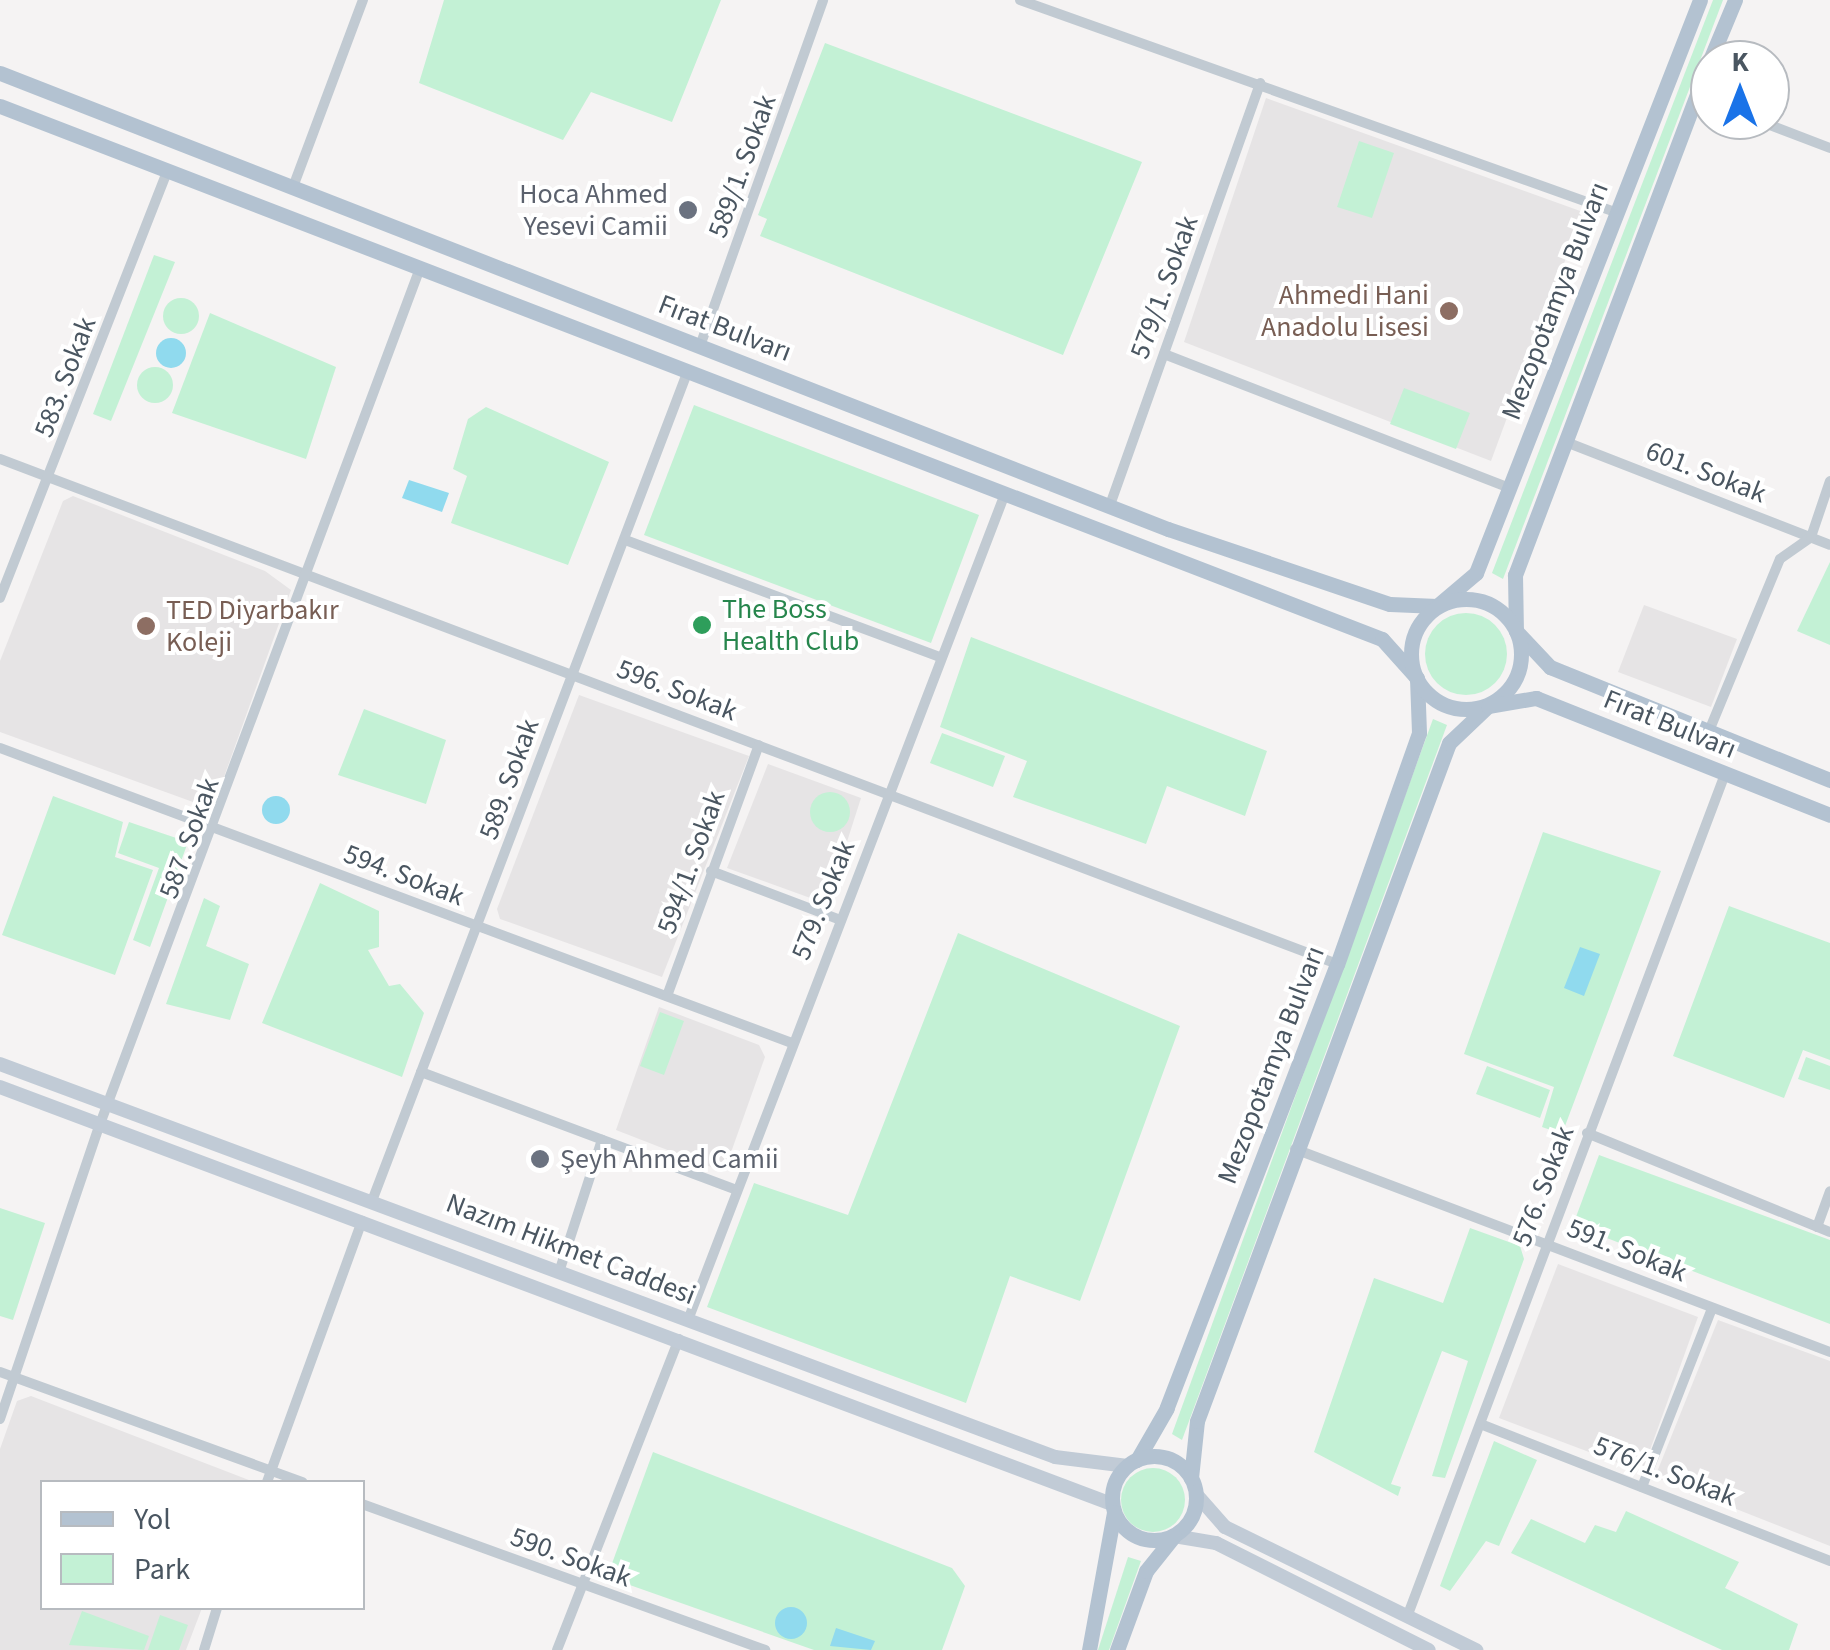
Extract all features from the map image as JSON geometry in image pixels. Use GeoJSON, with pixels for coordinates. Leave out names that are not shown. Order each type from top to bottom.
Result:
{"type":"FeatureCollection","features":[{"type":"Feature","properties":{"kind":"main road","name":"Mezopotamya Bulvarı"},"geometry":{"type":"LineString","coordinates":[[1437,606],[1476,574],[1700,0]]}},
{"type":"Feature","properties":{"kind":"main road"},"geometry":{"type":"LineString","coordinates":[[1718,40],[1735,0]]}},
{"type":"Feature","properties":{"kind":"main road","name":"Fırat Bulvarı"},"geometry":{"type":"LineString","coordinates":[[0,73],[1110,505],[1390,604],[1437,606]]}},
{"type":"Feature","properties":{"kind":"main road","name":"Fırat Bulvarı"},"geometry":{"type":"LineString","coordinates":[[0,106],[1003,499],[1382,639],[1417,678]]}},
{"type":"Feature","properties":{"kind":"main road"},"geometry":{"type":"LineString","coordinates":[[1516,631],[1491,605],[1437,606],[1412,646],[1417,678],[1440,703],[1488,706],[1515,681],[1516,631],[1514,575],[1690,131]]}},
{"type":"Feature","properties":{"kind":"main road","name":"Fırat Bulvarı"},"geometry":{"type":"LineString","coordinates":[[1516,631],[1550,667],[1830,780]]}},
{"type":"Feature","properties":{"kind":"main road","name":"Mezopotamya Bulvarı"},"geometry":{"type":"LineString","coordinates":[[1132,1463],[1167,1408],[1337,964],[1419,732],[1417,678]]}},
{"type":"Feature","properties":{"kind":"main road","name":"Fırat Bulvarı"},"geometry":{"type":"LineString","coordinates":[[1488,706],[1536,698],[1830,815]]}},
{"type":"Feature","properties":{"kind":"main road","name":"Mezopotamya Bulvarı"},"geometry":{"type":"LineString","coordinates":[[1191,1478],[1197,1421],[1294,1149],[1448,743],[1488,706]]}},
{"type":"Feature","properties":{"kind":"main road","name":"Nazım Hikmet Caddesi"},"geometry":{"type":"LineString","coordinates":[[0,1064],[560,1269],[1056,1457],[1132,1463]]}},
{"type":"Feature","properties":{"kind":"main road","name":"Nazım Hikmet Caddesi"},"geometry":{"type":"LineString","coordinates":[[0,1087],[679,1339],[1113,1508]]}},
{"type":"Feature","properties":{"kind":"main road"},"geometry":{"type":"LineString","coordinates":[[1089,1650],[1113,1508],[1132,1463],[1167,1458],[1191,1478],[1196,1494],[1226,1527],[1476,1650]]}},
{"type":"Feature","properties":{"kind":"main road"},"geometry":{"type":"LineString","coordinates":[[1117,1650],[1146,1571],[1192,1518],[1196,1494]]}},
{"type":"Feature","properties":{"kind":"main road"},"geometry":{"type":"LineString","coordinates":[[1113,1508],[1138,1538],[1174,1536],[1216,1543],[1401,1644],[1429,1650]]}},
{"type":"Feature","properties":{"kind":"street"},"geometry":{"type":"LineString","coordinates":[[294,187],[364,0]]}},
{"type":"Feature","properties":{"kind":"street","name":"589/1. Sokak"},"geometry":{"type":"LineString","coordinates":[[700,346],[823,0]]}},
{"type":"Feature","properties":{"kind":"street"},"geometry":{"type":"LineString","coordinates":[[1020,0],[1615,212]]}},
{"type":"Feature","properties":{"kind":"street","name":"579/1. Sokak"},"geometry":{"type":"LineString","coordinates":[[1110,505],[1260,84]]}},
{"type":"Feature","properties":{"kind":"street"},"geometry":{"type":"LineString","coordinates":[[1790,133],[1830,148]]}},
{"type":"Feature","properties":{"kind":"street","name":"583. Sokak"},"geometry":{"type":"LineString","coordinates":[[0,598],[167,172]]}},
{"type":"Feature","properties":{"kind":"street","name":"587. Sokak"},"geometry":{"type":"LineString","coordinates":[[0,1420],[100,1124],[112,1106],[420,272]]}},
{"type":"Feature","properties":{"kind":"street"},"geometry":{"type":"LineString","coordinates":[[1164,354],[1510,488]]}},
{"type":"Feature","properties":{"kind":"street","name":"589. Sokak"},"geometry":{"type":"LineString","coordinates":[[372,1201],[573,672],[628,541],[687,373]]}},
{"type":"Feature","properties":{"kind":"street","name":"601. Sokak"},"geometry":{"type":"LineString","coordinates":[[1566,442],[1830,545]]}},
{"type":"Feature","properties":{"kind":"street","name":"596. Sokak"},"geometry":{"type":"LineString","coordinates":[[0,459],[573,672],[758,746],[1337,964]]}},
{"type":"Feature","properties":{"kind":"street"},"geometry":{"type":"LineString","coordinates":[[1709,731],[1780,559],[1811,538],[1830,481]]}},
{"type":"Feature","properties":{"kind":"street","name":"579. Sokak"},"geometry":{"type":"LineString","coordinates":[[688,1320],[838,919],[1003,499]]}},
{"type":"Feature","properties":{"kind":"street"},"geometry":{"type":"LineString","coordinates":[[628,541],[940,657]]}},
{"type":"Feature","properties":{"kind":"street","name":"594/1. Sokak"},"geometry":{"type":"LineString","coordinates":[[666,996],[758,746]]}},
{"type":"Feature","properties":{"kind":"street","name":"594. Sokak"},"geometry":{"type":"LineString","coordinates":[[0,748],[792,1043]]}},
{"type":"Feature","properties":{"kind":"street","name":"576. Sokak"},"geometry":{"type":"LineString","coordinates":[[1407,1617],[1483,1425],[1545,1241],[1725,774]]}},
{"type":"Feature","properties":{"kind":"street"},"geometry":{"type":"LineString","coordinates":[[711,872],[838,919]]}},
{"type":"Feature","properties":{"kind":"street"},"geometry":{"type":"LineString","coordinates":[[421,1072],[736,1190]]}},
{"type":"Feature","properties":{"kind":"street"},"geometry":{"type":"LineString","coordinates":[[1587,1133],[1830,1232]]}},
{"type":"Feature","properties":{"kind":"street"},"geometry":{"type":"LineString","coordinates":[[560,1269],[602,1140]]}},
{"type":"Feature","properties":{"kind":"street","name":"591. Sokak"},"geometry":{"type":"LineString","coordinates":[[1294,1149],[1830,1352]]}},
{"type":"Feature","properties":{"kind":"street"},"geometry":{"type":"LineString","coordinates":[[1817,1227],[1830,1191]]}},
{"type":"Feature","properties":{"kind":"street"},"geometry":{"type":"LineString","coordinates":[[0,1372],[269,1477],[362,1221]]}},
{"type":"Feature","properties":{"kind":"street"},"geometry":{"type":"LineString","coordinates":[[1642,1487],[1712,1308]]}},
{"type":"Feature","properties":{"kind":"street"},"geometry":{"type":"LineString","coordinates":[[558,1650],[679,1339]]}},
{"type":"Feature","properties":{"kind":"street","name":"576/1. Sokak"},"geometry":{"type":"LineString","coordinates":[[1483,1425],[1830,1561]]}},
{"type":"Feature","properties":{"kind":"street","name":"590. Sokak"},"geometry":{"type":"LineString","coordinates":[[365,1505],[766,1650]]}},
{"type":"Feature","properties":{"kind":"street"},"geometry":{"type":"LineString","coordinates":[[204,1650],[217,1610]]}},
{"type":"Feature","properties":{"kind":"shaded area"},"geometry":{"type":"Polygon","coordinates":[[[1266,98],[1583,212],[1491,461],[1184,342],[1266,98]]]}},
{"type":"Feature","properties":{"kind":"shaded area","name":"TED Diyarbakır Koleji"},"geometry":{"type":"Polygon","coordinates":[[[73,496],[265,571],[291,590],[215,802],[204,806],[0,732],[0,661],[63,501],[73,496]]]}},
{"type":"Feature","properties":{"kind":"shaded area"},"geometry":{"type":"Polygon","coordinates":[[[1644,605],[1737,639],[1711,707],[1618,672],[1644,605]]]}},
{"type":"Feature","properties":{"kind":"shaded area"},"geometry":{"type":"Polygon","coordinates":[[[579,695],[749,756],[662,977],[500,919],[497,909],[579,695]]]}},
{"type":"Feature","properties":{"kind":"shaded area"},"geometry":{"type":"Polygon","coordinates":[[[768,764],[861,798],[827,904],[727,868],[768,764]]]}},
{"type":"Feature","properties":{"kind":"shaded area"},"geometry":{"type":"Polygon","coordinates":[[[659,1007],[759,1045],[765,1057],[724,1172],[616,1130],[659,1007]]]}},
{"type":"Feature","properties":{"kind":"shaded area"},"geometry":{"type":"Polygon","coordinates":[[[1558,1264],[1698,1317],[1642,1472],[1499,1418],[1558,1264]]]}},
{"type":"Feature","properties":{"kind":"shaded area"},"geometry":{"type":"Polygon","coordinates":[[[1718,1320],[1830,1361],[1830,1546],[1655,1477],[1718,1320]]]}},
{"type":"Feature","properties":{"kind":"shaded area"},"geometry":{"type":"Polygon","coordinates":[[[31,1396],[249,1480],[40,1480],[40,1610],[201,1610],[186,1650],[0,1650],[0,1449],[17,1401],[31,1396]]]}},
{"type":"Feature","properties":{"kind":"green space"},"geometry":{"type":"Polygon","coordinates":[[[444,0],[721,0],[672,122],[591,92],[563,140],[419,83],[444,0]]]}},
{"type":"Feature","properties":{"kind":"green space"},"geometry":{"type":"Polygon","coordinates":[[[1713,0],[1723,0],[1708,40],[1698,40],[1713,0]]]}},
{"type":"Feature","properties":{"kind":"green space"},"geometry":{"type":"Polygon","coordinates":[[[825,43],[1142,162],[1063,355],[760,236],[767,219],[758,215],[825,43]]]}},
{"type":"Feature","properties":{"kind":"green space"},"geometry":{"type":"Polygon","coordinates":[[[1690,60],[1690,87],[1503,579],[1492,573],[1690,60]]]}},
{"type":"Feature","properties":{"kind":"green space"},"geometry":{"type":"Polygon","coordinates":[[[1359,141],[1394,153],[1372,218],[1337,207],[1359,141]]]}},
{"type":"Feature","properties":{"kind":"green space"},"geometry":{"type":"Polygon","coordinates":[[[154,255],[175,262],[111,421],[93,414],[154,255]]]}},
{"type":"Feature","properties":{"kind":"green space"},"geometry":{"type":"Polygon","coordinates":[[[181,298],[194,303],[199,316],[194,329],[181,334],[168,329],[163,316],[168,303],[181,298]]]}},
{"type":"Feature","properties":{"kind":"green space"},"geometry":{"type":"Polygon","coordinates":[[[210,313],[336,367],[306,459],[172,413],[210,313]]]}},
{"type":"Feature","properties":{"kind":"green space"},"geometry":{"type":"Polygon","coordinates":[[[155,367],[168,372],[173,385],[168,398],[155,403],[142,398],[137,385],[142,372],[155,367]]]}},
{"type":"Feature","properties":{"kind":"green space"},"geometry":{"type":"Polygon","coordinates":[[[1404,388],[1470,413],[1456,449],[1390,424],[1404,388]]]}},
{"type":"Feature","properties":{"kind":"green space"},"geometry":{"type":"Polygon","coordinates":[[[694,405],[979,515],[931,643],[644,535],[694,405]]]}},
{"type":"Feature","properties":{"kind":"green space"},"geometry":{"type":"Polygon","coordinates":[[[486,407],[609,462],[568,565],[451,523],[467,476],[453,469],[468,419],[486,407]]]}},
{"type":"Feature","properties":{"kind":"green space"},"geometry":{"type":"Polygon","coordinates":[[[1830,562],[1830,645],[1797,631],[1830,562]]]}},
{"type":"Feature","properties":{"kind":"green space"},"geometry":{"type":"Polygon","coordinates":[[[1466,613],[1482,616],[1495,625],[1504,638],[1504,670],[1495,683],[1482,692],[1466,695],[1450,692],[1437,683],[1428,670],[1425,654],[1428,638],[1437,625],[1450,616],[1466,613]]]}},
{"type":"Feature","properties":{"kind":"green space"},"geometry":{"type":"Polygon","coordinates":[[[971,637],[1267,751],[1245,816],[1167,786],[1146,844],[1013,797],[1027,761],[940,727],[971,637]]]}},
{"type":"Feature","properties":{"kind":"green space"},"geometry":{"type":"Polygon","coordinates":[[[364,709],[446,740],[426,804],[338,775],[364,709]]]}},
{"type":"Feature","properties":{"kind":"green space"},"geometry":{"type":"Polygon","coordinates":[[[1433,719],[1447,725],[1182,1440],[1172,1434],[1433,719]]]}},
{"type":"Feature","properties":{"kind":"green space"},"geometry":{"type":"Polygon","coordinates":[[[942,733],[1005,756],[993,787],[930,763],[942,733]]]}},
{"type":"Feature","properties":{"kind":"green space"},"geometry":{"type":"Polygon","coordinates":[[[830,792],[844,798],[850,812],[844,826],[830,832],[816,826],[810,812],[816,798],[830,792]]]}},
{"type":"Feature","properties":{"kind":"green space"},"geometry":{"type":"Polygon","coordinates":[[[53,796],[123,822],[115,857],[153,870],[115,975],[2,935],[53,796]]]}},
{"type":"Feature","properties":{"kind":"green space"},"geometry":{"type":"Polygon","coordinates":[[[129,822],[188,842],[150,947],[133,940],[159,868],[118,853],[129,822]]]}},
{"type":"Feature","properties":{"kind":"green space"},"geometry":{"type":"Polygon","coordinates":[[[1543,832],[1661,871],[1562,1134],[1542,1127],[1554,1087],[1464,1054],[1543,832]]]}},
{"type":"Feature","properties":{"kind":"green space"},"geometry":{"type":"Polygon","coordinates":[[[320,883],[379,911],[379,947],[368,950],[389,986],[400,984],[424,1013],[402,1077],[262,1023],[320,883]]]}},
{"type":"Feature","properties":{"kind":"green space"},"geometry":{"type":"Polygon","coordinates":[[[204,898],[220,906],[206,946],[249,964],[230,1020],[166,1004],[204,898]]]}},
{"type":"Feature","properties":{"kind":"green space"},"geometry":{"type":"Polygon","coordinates":[[[1729,906],[1830,943],[1830,1060],[1803,1050],[1784,1098],[1673,1056],[1729,906]]]}},
{"type":"Feature","properties":{"kind":"green space"},"geometry":{"type":"Polygon","coordinates":[[[958,933],[1180,1026],[1080,1301],[1010,1276],[966,1403],[707,1307],[754,1183],[848,1215],[958,933]]]}},
{"type":"Feature","properties":{"kind":"green space"},"geometry":{"type":"Polygon","coordinates":[[[660,1012],[684,1021],[664,1075],[640,1066],[660,1012]]]}},
{"type":"Feature","properties":{"kind":"green space"},"geometry":{"type":"Polygon","coordinates":[[[1806,1057],[1830,1066],[1830,1090],[1798,1079],[1806,1057]]]}},
{"type":"Feature","properties":{"kind":"green space"},"geometry":{"type":"Polygon","coordinates":[[[1487,1066],[1550,1090],[1540,1118],[1476,1094],[1487,1066]]]}},
{"type":"Feature","properties":{"kind":"green space"},"geometry":{"type":"Polygon","coordinates":[[[1599,1155],[1830,1240],[1830,1324],[1573,1225],[1599,1155]]]}},
{"type":"Feature","properties":{"kind":"green space"},"geometry":{"type":"Polygon","coordinates":[[[0,1208],[45,1223],[13,1320],[0,1316],[0,1208]]]}},
{"type":"Feature","properties":{"kind":"green space"},"geometry":{"type":"Polygon","coordinates":[[[1470,1228],[1520,1246],[1524,1259],[1445,1478],[1432,1476],[1468,1361],[1442,1351],[1391,1484],[1401,1487],[1398,1496],[1314,1452],[1374,1278],[1443,1303],[1470,1228]]]}},
{"type":"Feature","properties":{"kind":"green space"},"geometry":{"type":"Polygon","coordinates":[[[1494,1441],[1537,1460],[1499,1546],[1486,1541],[1450,1591],[1440,1586],[1494,1441]]]}},
{"type":"Feature","properties":{"kind":"green space"},"geometry":{"type":"Polygon","coordinates":[[[653,1452],[952,1568],[965,1586],[942,1650],[814,1650],[607,1577],[653,1452]]]}},
{"type":"Feature","properties":{"kind":"green space"},"geometry":{"type":"Polygon","coordinates":[[[1153,1468],[1176,1477],[1185,1500],[1176,1523],[1153,1532],[1130,1523],[1121,1500],[1130,1477],[1153,1468]]]}},
{"type":"Feature","properties":{"kind":"green space"},"geometry":{"type":"Polygon","coordinates":[[[1626,1511],[1739,1562],[1725,1588],[1798,1624],[1789,1650],[1722,1650],[1511,1553],[1531,1519],[1585,1543],[1595,1525],[1616,1532],[1626,1511]]]}},
{"type":"Feature","properties":{"kind":"green space"},"geometry":{"type":"Polygon","coordinates":[[[1128,1557],[1141,1561],[1109,1650],[1098,1650],[1128,1557]]]}},
{"type":"Feature","properties":{"kind":"green space"},"geometry":{"type":"Polygon","coordinates":[[[82,1611],[149,1636],[144,1650],[69,1645],[82,1611]]]}},
{"type":"Feature","properties":{"kind":"green space"},"geometry":{"type":"Polygon","coordinates":[[[160,1615],[188,1625],[179,1650],[148,1650],[160,1615]]]}},
{"type":"Feature","properties":{"kind":"water"},"geometry":{"type":"Polygon","coordinates":[[[171,338],[185,347],[186,353],[177,367],[171,368],[157,359],[156,353],[165,339],[171,338]]]}},
{"type":"Feature","properties":{"kind":"water"},"geometry":{"type":"Polygon","coordinates":[[[409,480],[449,493],[442,512],[402,498],[409,480]]]}},
{"type":"Feature","properties":{"kind":"water"},"geometry":{"type":"Polygon","coordinates":[[[276,796],[286,800],[290,810],[286,820],[276,824],[266,820],[262,810],[266,800],[276,796]]]}},
{"type":"Feature","properties":{"kind":"water"},"geometry":{"type":"Polygon","coordinates":[[[1580,947],[1600,954],[1584,996],[1564,988],[1580,947]]]}},
{"type":"Feature","properties":{"kind":"water"},"geometry":{"type":"Polygon","coordinates":[[[791,1607],[802,1612],[807,1623],[802,1634],[791,1639],[780,1634],[775,1623],[780,1612],[791,1607]]]}},
{"type":"Feature","properties":{"kind":"water"},"geometry":{"type":"Polygon","coordinates":[[[836,1628],[875,1641],[871,1650],[830,1646],[836,1628]]]}},
{"type":"Feature","properties":{"kind":"place","name":"Hoca Ahmed Yesevi Camii"},"geometry":{"type":"Point","coordinates":[688,210]}},
{"type":"Feature","properties":{"kind":"place","name":"Ahmedi Hani Anadolu Lisesi"},"geometry":{"type":"Point","coordinates":[1449,311]}},
{"type":"Feature","properties":{"kind":"place","name":"The Boss Health Club"},"geometry":{"type":"Point","coordinates":[702,625]}},
{"type":"Feature","properties":{"kind":"place","name":"TED Diyarbakır Koleji"},"geometry":{"type":"Point","coordinates":[146,626]}},
{"type":"Feature","properties":{"kind":"place","name":"Şeyh Ahmed Camii"},"geometry":{"type":"Point","coordinates":[540,1159]}}]}
